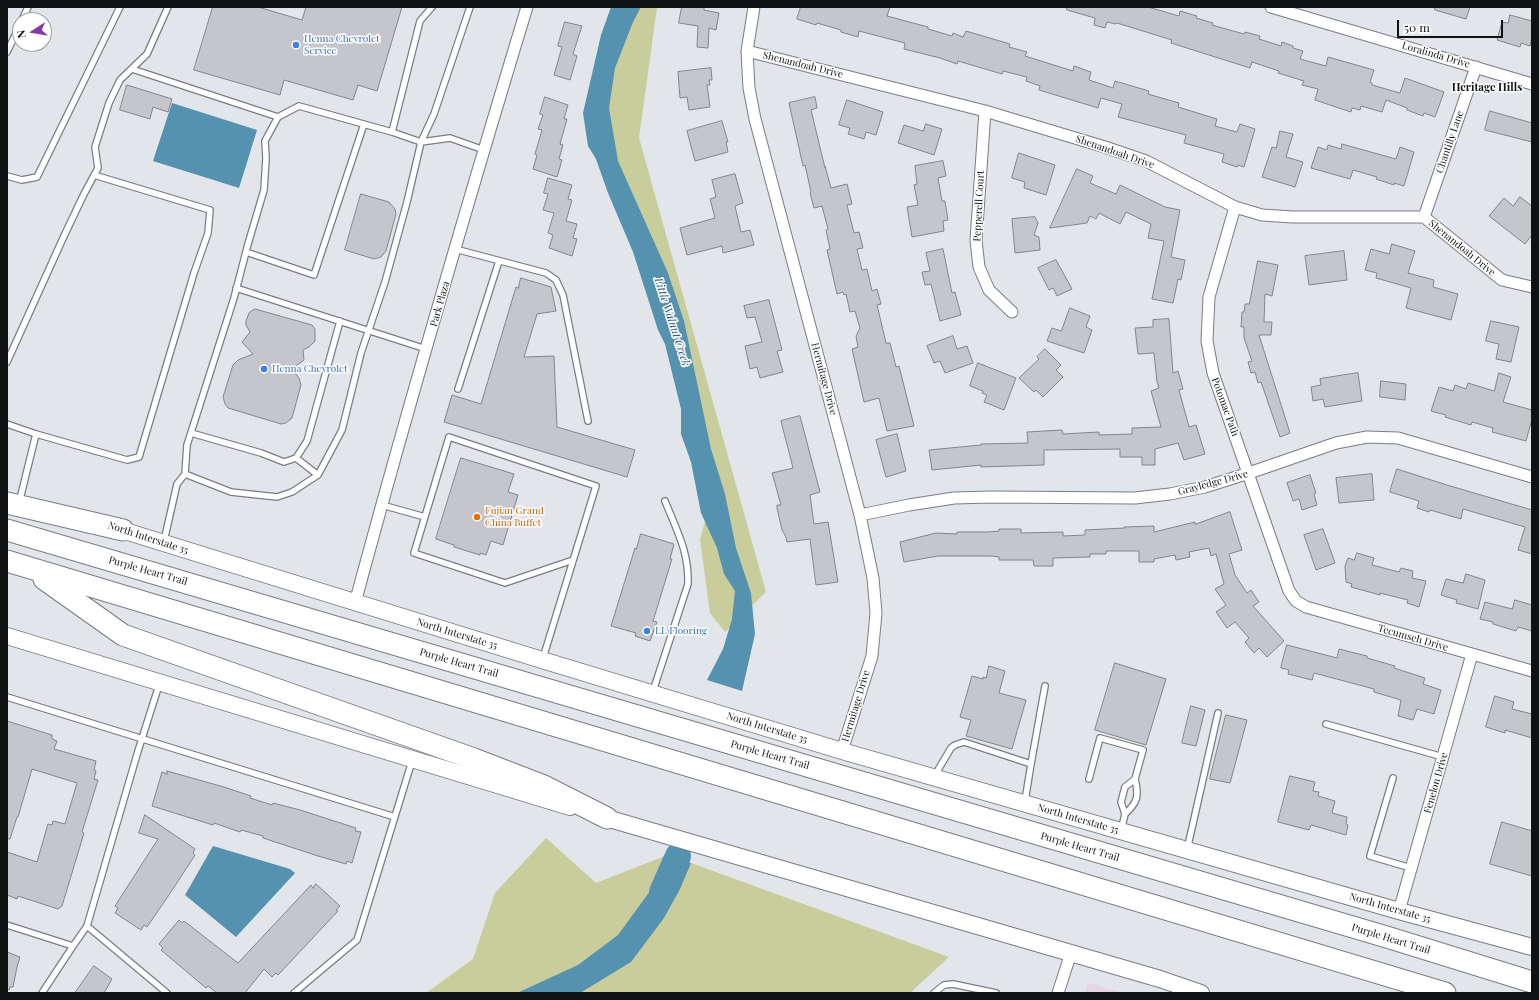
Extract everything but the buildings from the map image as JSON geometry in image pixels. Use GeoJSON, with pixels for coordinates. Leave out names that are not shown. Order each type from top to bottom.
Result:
{"type":"FeatureCollection","features":[{"type":"Feature","properties":{"kind":"highway"},"geometry":{"type":"LineString","coordinates":[[11,499],[123,530]]}},
{"type":"Feature","properties":{"kind":"highway","name":"Purple Heart Trail"},"geometry":{"type":"LineString","coordinates":[[7,530],[1359,929],[1532,982]]}},
{"type":"Feature","properties":{"kind":"highway"},"geometry":{"type":"LineString","coordinates":[[7,561],[1445,993]]}},
{"type":"Feature","properties":{"kind":"highway"},"geometry":{"type":"LineString","coordinates":[[31,569],[123,635],[474,758],[544,786],[607,818]]}},
{"type":"Feature","properties":{"kind":"main road","name":"North Interstate 35"},"geometry":{"type":"LineString","coordinates":[[123,530],[163,544],[842,751],[1532,948]]}},
{"type":"Feature","properties":{"kind":"main road"},"geometry":{"type":"LineString","coordinates":[[7,636],[607,818],[1160,979],[1201,993]]}},
{"type":"Feature","properties":{"kind":"street","name":"Park Plaza"},"geometry":{"type":"LineString","coordinates":[[356,603],[382,505],[455,249],[527,7]]}},
{"type":"Feature","properties":{"kind":"street","name":"Hermitage Drive"},"geometry":{"type":"LineString","coordinates":[[754,7],[747,51],[749,88],[755,119],[860,516],[873,578],[876,613],[872,656],[842,751]]}},
{"type":"Feature","properties":{"kind":"street","name":"Loralinda Drive"},"geometry":{"type":"LineString","coordinates":[[1270,7],[1532,84]]}},
{"type":"Feature","properties":{"kind":"street","name":"Shenandoah Drive"},"geometry":{"type":"LineString","coordinates":[[747,51],[985,111],[1146,161],[1235,207],[1262,214],[1293,217],[1424,217],[1502,280],[1532,287]]}},
{"type":"Feature","properties":{"kind":"street","name":"Chantilly Lane"},"geometry":{"type":"LineString","coordinates":[[1424,217],[1476,67]]}},
{"type":"Feature","properties":{"kind":"street","name":"Pepperell Court"},"geometry":{"type":"LineString","coordinates":[[985,111],[976,240],[980,266],[989,290],[1012,312]]}},
{"type":"Feature","properties":{"kind":"street","name":"Potomac Path"},"geometry":{"type":"LineString","coordinates":[[1235,207],[1209,297],[1207,342],[1213,372],[1289,591],[1296,601]]}},
{"type":"Feature","properties":{"kind":"street","name":"Grayledge Drive"},"geometry":{"type":"LineString","coordinates":[[860,516],[908,505],[954,498],[1135,498],[1170,494],[1205,487],[1336,443],[1367,437],[1398,438],[1532,477]]}},
{"type":"Feature","properties":{"kind":"street","name":"Tecumseh Drive"},"geometry":{"type":"LineString","coordinates":[[1296,601],[1306,607],[1532,671]]}},
{"type":"Feature","properties":{"kind":"street","name":"Fenelon Drive"},"geometry":{"type":"LineString","coordinates":[[1399,911],[1472,654]]}},
{"type":"Feature","properties":{"kind":"street"},"geometry":{"type":"LineString","coordinates":[[1058,993],[1071,953]]}},
{"type":"Feature","properties":{"kind":"lane"},"geometry":{"type":"LineString","coordinates":[[7,176],[22,180],[37,177],[120,7]]}},
{"type":"Feature","properties":{"kind":"lane"},"geometry":{"type":"LineString","coordinates":[[7,362],[54,256],[98,168],[95,148],[109,103],[120,80],[146,54],[168,7]]}},
{"type":"Feature","properties":{"kind":"lane"},"geometry":{"type":"LineString","coordinates":[[392,132],[420,21],[432,7]]}},
{"type":"Feature","properties":{"kind":"lane"},"geometry":{"type":"LineString","coordinates":[[185,474],[231,492],[278,497],[292,492],[318,475],[342,430],[361,353],[385,282],[407,202],[421,142],[439,100],[470,7]]}},
{"type":"Feature","properties":{"kind":"lane"},"geometry":{"type":"LineString","coordinates":[[7,52],[12,42]]}},
{"type":"Feature","properties":{"kind":"lane"},"geometry":{"type":"LineString","coordinates":[[132,69],[278,116]]}},
{"type":"Feature","properties":{"kind":"lane"},"geometry":{"type":"LineString","coordinates":[[163,544],[177,484],[185,474],[187,445],[236,288],[264,190],[266,158],[265,141],[278,116],[299,106],[392,132],[421,142],[450,138],[484,150]]}},
{"type":"Feature","properties":{"kind":"lane"},"geometry":{"type":"LineString","coordinates":[[246,252],[314,275],[364,124]]}},
{"type":"Feature","properties":{"kind":"lane"},"geometry":{"type":"LineString","coordinates":[[7,424],[36,434],[127,460],[139,458],[194,273],[208,233],[210,210],[94,175]]}},
{"type":"Feature","properties":{"kind":"lane"},"geometry":{"type":"LineString","coordinates":[[455,249],[546,273],[556,280],[563,295],[588,422]]}},
{"type":"Feature","properties":{"kind":"lane"},"geometry":{"type":"LineString","coordinates":[[458,389],[499,261]]}},
{"type":"Feature","properties":{"kind":"lane"},"geometry":{"type":"LineString","coordinates":[[236,288],[427,349]]}},
{"type":"Feature","properties":{"kind":"lane"},"geometry":{"type":"LineString","coordinates":[[191,433],[260,453],[284,462],[296,458],[307,441],[340,321]]}},
{"type":"Feature","properties":{"kind":"lane"},"geometry":{"type":"LineString","coordinates":[[11,499],[36,434]]}},
{"type":"Feature","properties":{"kind":"lane"},"geometry":{"type":"LineString","coordinates":[[542,660],[596,486],[449,437],[414,553],[505,583],[573,560]]}},
{"type":"Feature","properties":{"kind":"lane"},"geometry":{"type":"LineString","coordinates":[[296,458],[318,475]]}},
{"type":"Feature","properties":{"kind":"lane"},"geometry":{"type":"LineString","coordinates":[[652,693],[688,584],[688,567],[683,544],[665,501]]}},
{"type":"Feature","properties":{"kind":"lane"},"geometry":{"type":"LineString","coordinates":[[382,505],[425,517]]}},
{"type":"Feature","properties":{"kind":"lane"},"geometry":{"type":"LineString","coordinates":[[42,993],[87,926],[160,682]]}},
{"type":"Feature","properties":{"kind":"lane"},"geometry":{"type":"LineString","coordinates":[[1025,804],[1045,686]]}},
{"type":"Feature","properties":{"kind":"lane"},"geometry":{"type":"LineString","coordinates":[[7,697],[395,817]]}},
{"type":"Feature","properties":{"kind":"lane"},"geometry":{"type":"LineString","coordinates":[[1187,850],[1218,713]]}},
{"type":"Feature","properties":{"kind":"lane"},"geometry":{"type":"LineString","coordinates":[[1326,724],[1443,756]]}},
{"type":"Feature","properties":{"kind":"lane"},"geometry":{"type":"LineString","coordinates":[[1089,779],[1100,738],[1143,750],[1135,779],[1138,792],[1134,805],[1125,814]]}},
{"type":"Feature","properties":{"kind":"lane"},"geometry":{"type":"LineString","coordinates":[[934,777],[951,748],[964,742],[1031,764]]}},
{"type":"Feature","properties":{"kind":"lane"},"geometry":{"type":"LineString","coordinates":[[294,993],[357,940],[412,759]]}},
{"type":"Feature","properties":{"kind":"lane"},"geometry":{"type":"LineString","coordinates":[[1393,778],[1370,856],[1411,868]]}},
{"type":"Feature","properties":{"kind":"lane"},"geometry":{"type":"LineString","coordinates":[[1121,831],[1125,814],[1121,802],[1125,787],[1135,779]]}},
{"type":"Feature","properties":{"kind":"lane"},"geometry":{"type":"LineString","coordinates":[[7,925],[73,946]]}},
{"type":"Feature","properties":{"kind":"lane"},"geometry":{"type":"LineString","coordinates":[[87,926],[167,993]]}},
{"type":"Feature","properties":{"kind":"lane"},"geometry":{"type":"LineString","coordinates":[[934,993],[944,985],[953,984],[996,993]]}},
{"type":"Feature","properties":{"kind":"shaded area"},"geometry":{"type":"Polygon","coordinates":[[[1088,983],[1123,993],[1085,993],[1088,983]]]}},
{"type":"Feature","properties":{"kind":"green space"},"geometry":{"type":"Polygon","coordinates":[[[615,7],[657,7],[639,138],[766,592],[725,632],[710,613],[700,539],[706,518],[679,381],[643,260],[585,122],[615,7]]]}},
{"type":"Feature","properties":{"kind":"green space"},"geometry":{"type":"Polygon","coordinates":[[[546,838],[596,883],[665,856],[691,863],[949,957],[910,993],[426,993],[473,959],[495,893],[546,838]]]}},
{"type":"Feature","properties":{"kind":"water"},"geometry":{"type":"Polygon","coordinates":[[[611,7],[641,7],[633,22],[615,68],[609,108],[618,161],[668,273],[684,321],[711,449],[725,494],[736,548],[751,593],[755,634],[742,691],[707,680],[723,649],[732,619],[735,591],[724,574],[717,548],[701,513],[691,462],[681,434],[681,409],[665,344],[658,330],[633,252],[608,193],[596,159],[588,146],[583,113],[601,35],[611,7]]]}},
{"type":"Feature","properties":{"kind":"water"},"geometry":{"type":"Polygon","coordinates":[[[172,103],[257,130],[239,188],[153,161],[172,103]]]}},
{"type":"Feature","properties":{"kind":"water"},"geometry":{"type":"Polygon","coordinates":[[[213,846],[290,869],[295,873],[236,937],[185,895],[213,846]]]}},
{"type":"Feature","properties":{"kind":"water"},"geometry":{"type":"Polygon","coordinates":[[[665,856],[691,863],[680,889],[664,918],[631,962],[580,993],[517,993],[578,965],[618,935],[653,887],[665,856]]]}},
{"type":"Feature","properties":{"kind":"waterway","name":"Little Walnut Creek"},"geometry":{"type":"LineString","coordinates":[[662,892],[678,856]]}},
{"type":"Feature","properties":{"kind":"place","name":"Henna Chevrolet Service"},"geometry":{"type":"Point","coordinates":[296,45]}},
{"type":"Feature","properties":{"kind":"place","name":"Henna Chevrolet"},"geometry":{"type":"Point","coordinates":[264,369]}},
{"type":"Feature","properties":{"kind":"place","name":"Fujian Grand China Buffet"},"geometry":{"type":"Point","coordinates":[477,517]}},
{"type":"Feature","properties":{"kind":"place","name":"LL Flooring"},"geometry":{"type":"Point","coordinates":[647,631]}},
{"type":"Feature","properties":{"kind":"district","name":"Heritage Hills"},"geometry":{"type":"Point","coordinates":[1487,88]}}]}
